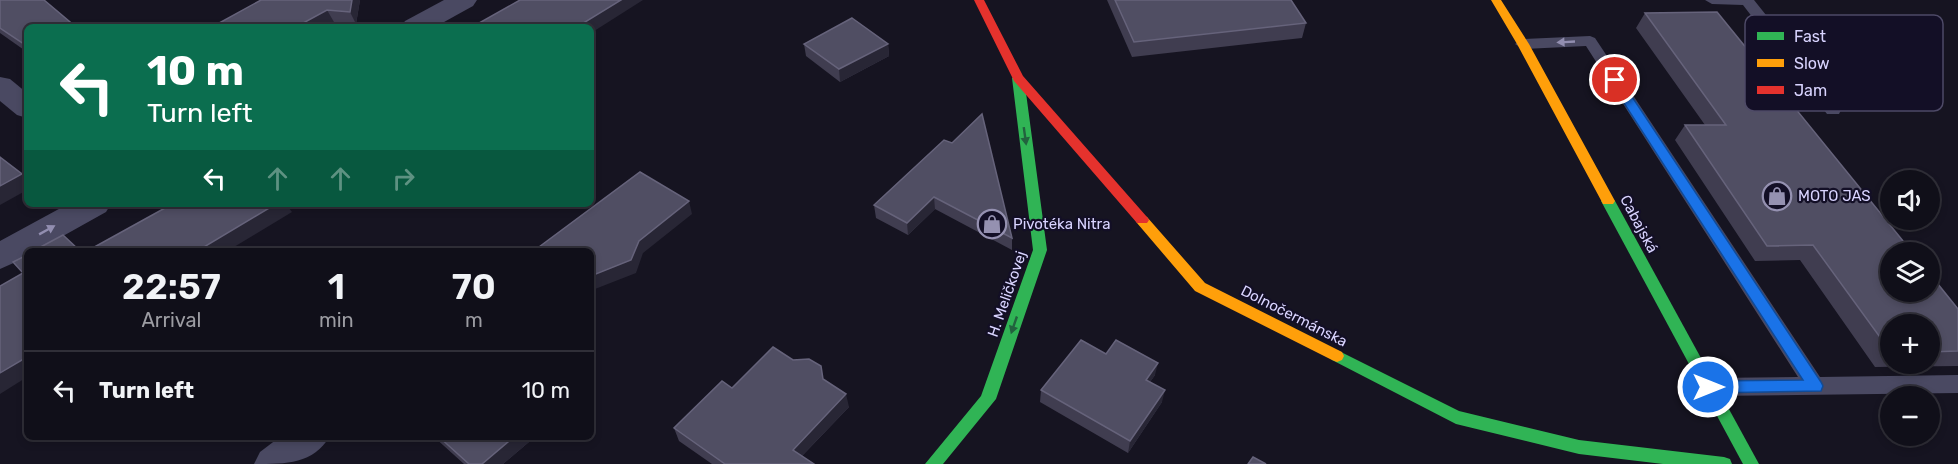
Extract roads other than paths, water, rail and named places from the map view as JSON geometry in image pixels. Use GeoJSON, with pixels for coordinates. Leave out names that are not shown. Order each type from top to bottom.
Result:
{"type":"FeatureCollection","features":[{"type":"Feature","properties":{"kind":"street"},"geometry":{"type":"LineString","coordinates":[[420,24],[464,0]]}},
{"type":"Feature","properties":{"kind":"street","name":"Dolnočermánska"},"geometry":{"type":"LineString","coordinates":[[979,0],[1017,78],[1200,287],[1456,417],[1579,447],[1724,464]]}},
{"type":"Feature","properties":{"kind":"street","name":"Cabajská"},"geometry":{"type":"LineString","coordinates":[[1496,0],[1523,44],[1751,464]]}},
{"type":"Feature","properties":{"kind":"street","name":"H. Meličkovej"},"geometry":{"type":"LineString","coordinates":[[933,464],[988,399],[1040,250],[1017,78]]}},
{"type":"Feature","properties":{"kind":"street"},"geometry":{"type":"LineString","coordinates":[[0,86],[24,106]]}},
{"type":"Feature","properties":{"kind":"street"},"geometry":{"type":"LineString","coordinates":[[0,256],[90,207]]}},
{"type":"Feature","properties":{"kind":"street"},"geometry":{"type":"LineString","coordinates":[[274,464],[305,440]]}},
{"type":"Feature","properties":{"kind":"lane"},"geometry":{"type":"LineString","coordinates":[[1712,0],[1747,1],[1758,15]]}},
{"type":"Feature","properties":{"kind":"lane"},"geometry":{"type":"LineString","coordinates":[[1523,44],[1590,41],[1815,386]]}},
{"type":"Feature","properties":{"kind":"lane"},"geometry":{"type":"LineString","coordinates":[[1708,387],[1958,384]]}},
{"type":"Feature","properties":{"kind":"place","name":"MOTO JAS"},"geometry":{"type":"Point","coordinates":[1777,196]}},
{"type":"Feature","properties":{"kind":"place","name":"Pivotéka Nitra"},"geometry":{"type":"Point","coordinates":[992,224]}}]}
